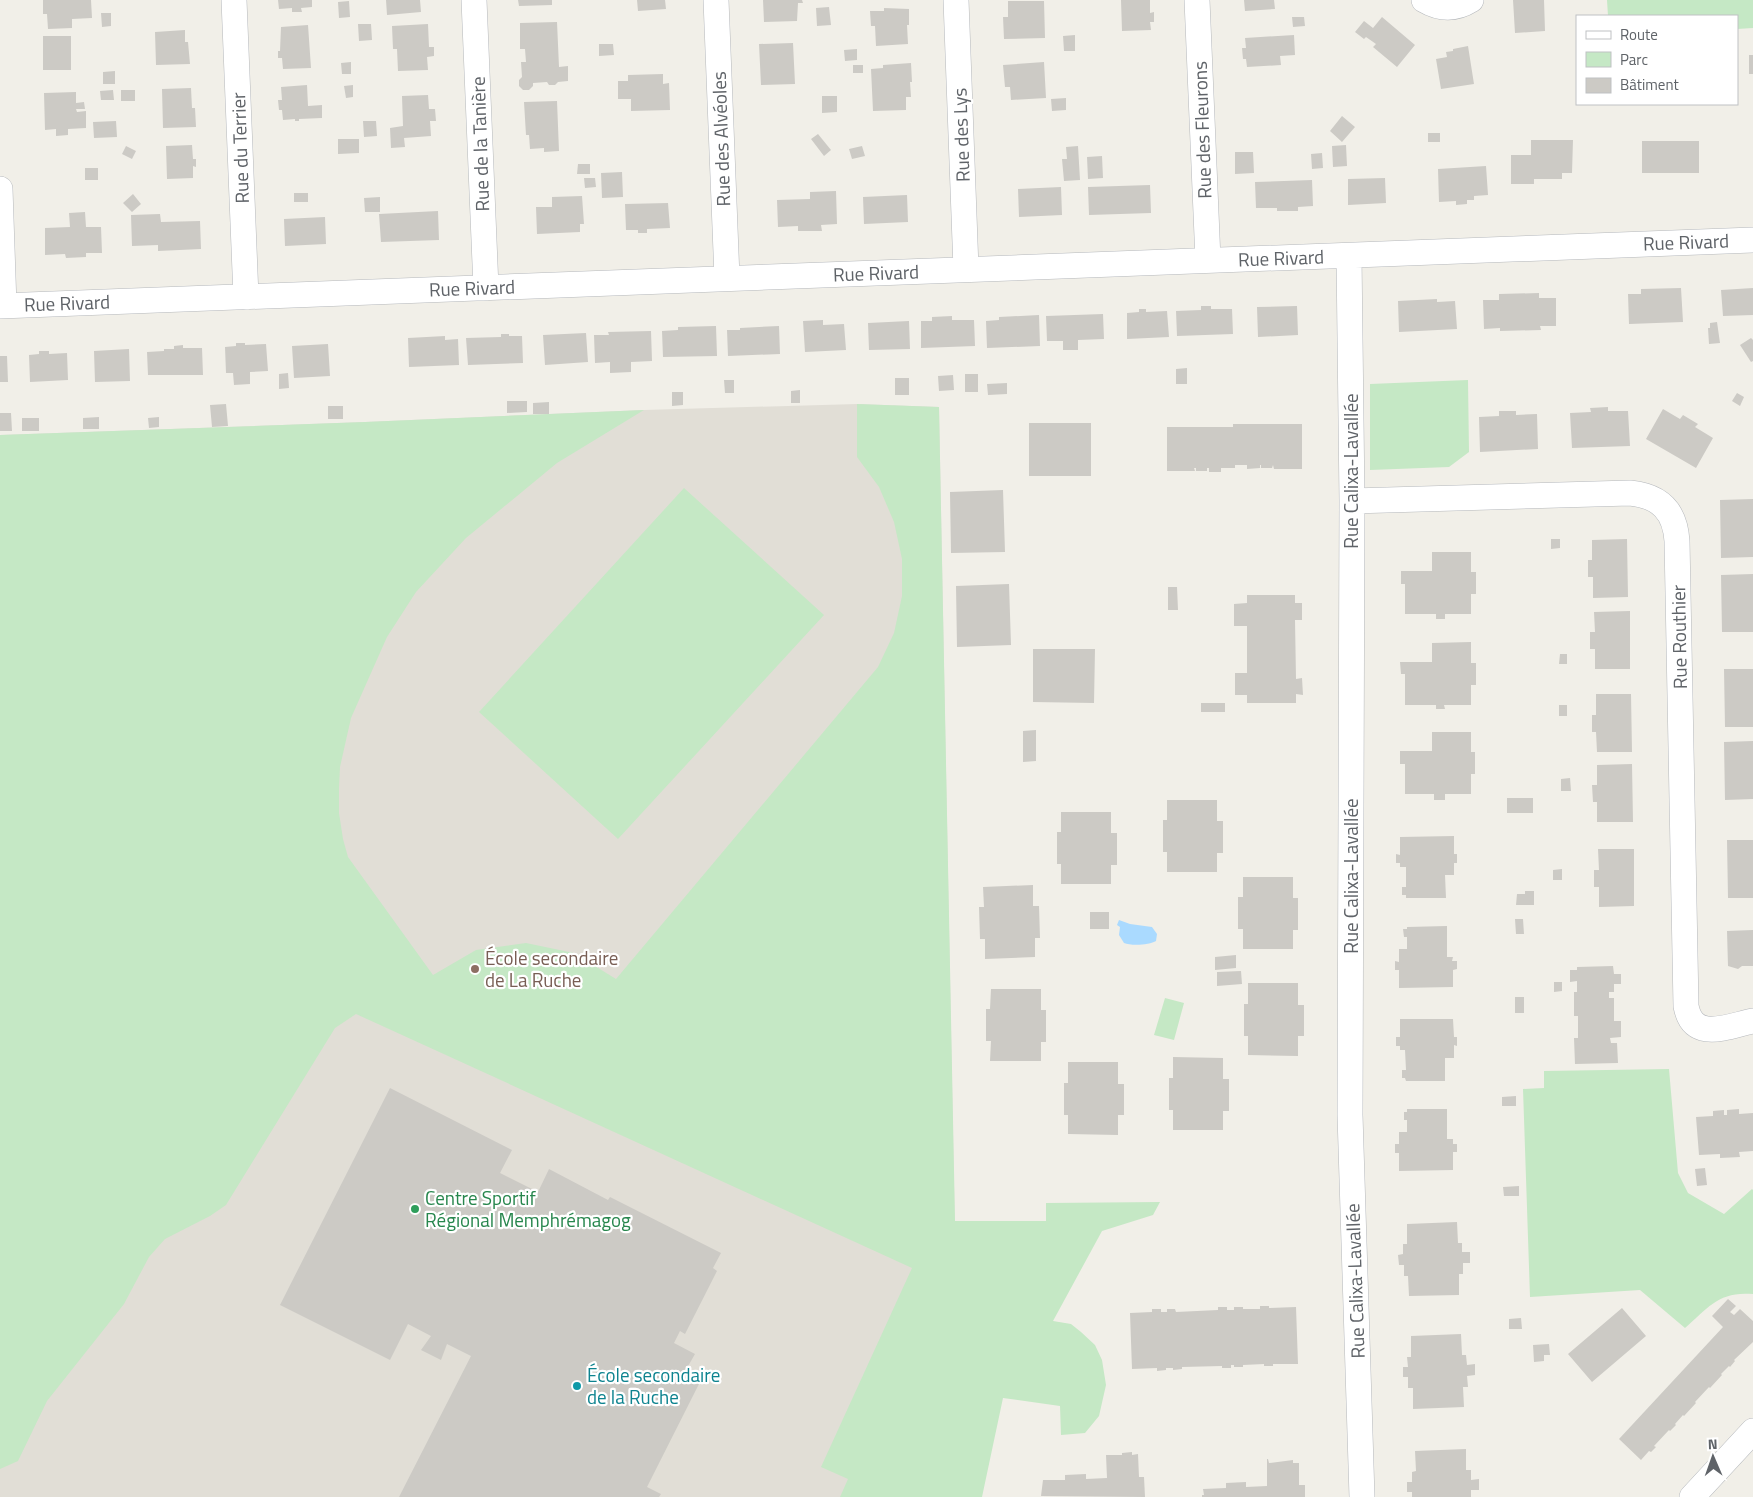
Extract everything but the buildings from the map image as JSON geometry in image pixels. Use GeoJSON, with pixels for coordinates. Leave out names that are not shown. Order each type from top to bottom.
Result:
{"type":"FeatureCollection","features":[{"type":"Feature","properties":{"kind":"street","name":"Rue du Terrier"},"geometry":{"type":"LineString","coordinates":[[234,0],[246,297]]}},
{"type":"Feature","properties":{"kind":"street","name":"Rue de la Tanière"},"geometry":{"type":"LineString","coordinates":[[474,0],[486,288]]}},
{"type":"Feature","properties":{"kind":"street","name":"Rue des Alvéoles"},"geometry":{"type":"LineString","coordinates":[[716,0],[727,278]]}},
{"type":"Feature","properties":{"kind":"street","name":"Rue des Lys"},"geometry":{"type":"LineString","coordinates":[[956,0],[966,269]]}},
{"type":"Feature","properties":{"kind":"street","name":"Rue des Fleurons"},"geometry":{"type":"LineString","coordinates":[[1197,0],[1208,260]]}},
{"type":"Feature","properties":{"kind":"street"},"geometry":{"type":"LineString","coordinates":[[1424,0],[1435,6],[1448,8],[1460,6],[1471,0]]}},
{"type":"Feature","properties":{"kind":"street"},"geometry":{"type":"LineString","coordinates":[[0,189],[2,306]]}},
{"type":"Feature","properties":{"kind":"street","name":"Rue Rivard"},"geometry":{"type":"LineString","coordinates":[[2,306],[1753,240]]}},
{"type":"Feature","properties":{"kind":"street","name":"Rue Calixa-Lavallée"},"geometry":{"type":"LineString","coordinates":[[1349,256],[1352,501],[1350,1115],[1362,1497]]}},
{"type":"Feature","properties":{"kind":"street","name":"Rue Routhier"},"geometry":{"type":"LineString","coordinates":[[1352,501],[1642,494],[1664,506],[1674,522],[1677,541],[1686,1006],[1691,1020],[1704,1029],[1719,1029],[1753,1021]]}},
{"type":"Feature","properties":{"kind":"street"},"geometry":{"type":"LineString","coordinates":[[1692,1497],[1753,1431]]}},
{"type":"Feature","properties":{"kind":"shaded area","name":"École secondaire de La Ruche"},"geometry":{"type":"Polygon","coordinates":[[[857,404],[939,407],[960,1497],[0,1497],[0,435],[644,410],[857,404]]]}},
{"type":"Feature","properties":{"kind":"green space"},"geometry":{"type":"Polygon","coordinates":[[[1607,0],[1753,0],[1753,28],[1738,29],[1738,15],[1608,15],[1607,0]]]}},
{"type":"Feature","properties":{"kind":"green space"},"geometry":{"type":"Polygon","coordinates":[[[1468,380],[1469,452],[1449,467],[1370,470],[1370,384],[1468,380]]]}},
{"type":"Feature","properties":{"kind":"green space"},"geometry":{"type":"Polygon","coordinates":[[[857,404],[939,407],[955,1221],[1046,1221],[1046,1203],[1160,1202],[1153,1215],[1102,1231],[1053,1321],[1071,1324],[1095,1345],[1102,1360],[1106,1385],[1099,1416],[1085,1433],[1061,1435],[1060,1406],[1003,1398],[982,1497],[840,1497],[848,1479],[821,1467],[912,1268],[356,1014],[335,1028],[226,1205],[210,1216],[165,1239],[149,1257],[124,1304],[47,1401],[18,1461],[0,1469],[0,435],[644,410],[557,463],[466,538],[416,592],[387,637],[351,718],[340,767],[339,813],[348,857],[433,975],[476,950],[526,943],[574,953],[616,979],[878,667],[894,633],[902,596],[902,559],[894,522],[879,487],[857,457],[857,404]]]}},
{"type":"Feature","properties":{"kind":"green space"},"geometry":{"type":"Polygon","coordinates":[[[684,488],[824,615],[618,839],[479,712],[684,488]]]}},
{"type":"Feature","properties":{"kind":"green space"},"geometry":{"type":"Polygon","coordinates":[[[1165,998],[1184,1003],[1174,1040],[1154,1035],[1165,998]]]}},
{"type":"Feature","properties":{"kind":"green space"},"geometry":{"type":"Polygon","coordinates":[[[1669,1069],[1678,1173],[1688,1193],[1724,1214],[1753,1190],[1753,1294],[1731,1295],[1715,1302],[1685,1328],[1640,1290],[1530,1297],[1523,1089],[1544,1088],[1544,1071],[1669,1069]]]}},
{"type":"Feature","properties":{"kind":"water"},"geometry":{"type":"Polygon","coordinates":[[[1119,920],[1130,924],[1152,927],[1157,934],[1156,941],[1140,945],[1124,943],[1119,935],[1120,927],[1117,925],[1119,920]]]}},
{"type":"Feature","properties":{"kind":"place","name":"École secondaire de La Ruche"},"geometry":{"type":"Point","coordinates":[475,969]}},
{"type":"Feature","properties":{"kind":"place","name":"Centre Sportif Régional Memphrémagog"},"geometry":{"type":"Point","coordinates":[415,1209]}},
{"type":"Feature","properties":{"kind":"place","name":"École secondaire de la Ruche"},"geometry":{"type":"Point","coordinates":[577,1386]}}]}
